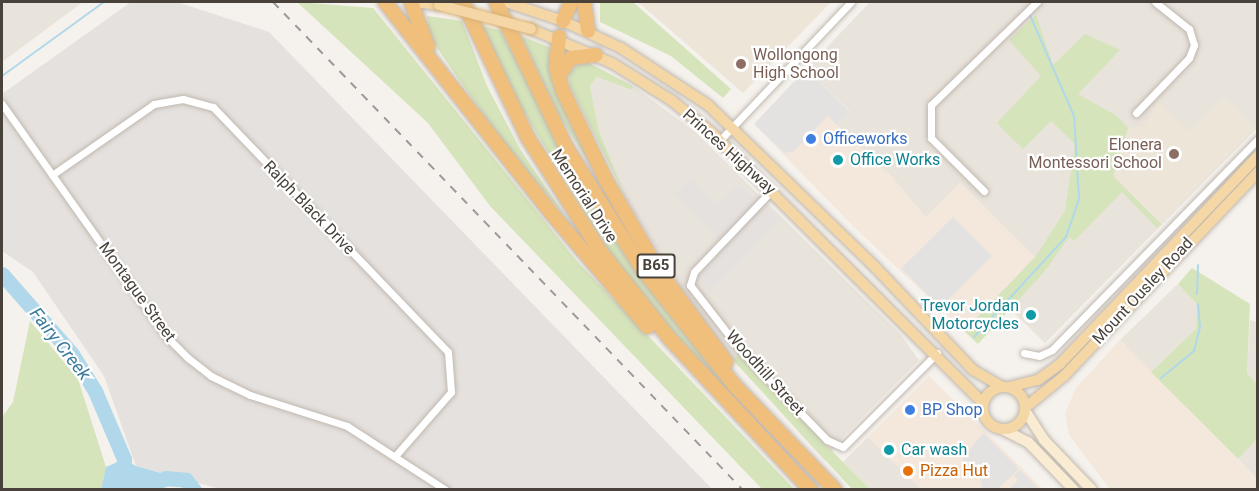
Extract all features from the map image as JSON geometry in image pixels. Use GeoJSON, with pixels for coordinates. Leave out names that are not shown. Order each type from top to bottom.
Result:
{"type":"FeatureCollection","features":[{"type":"Feature","properties":{"kind":"highway","name":"B65"},"geometry":{"type":"LineString","coordinates":[[385,2],[627,303],[685,367],[760,439]]}},
{"type":"Feature","properties":{"kind":"highway","name":"B65"},"geometry":{"type":"LineString","coordinates":[[412,2],[420,32],[441,70]]}},
{"type":"Feature","properties":{"kind":"highway","name":"Memorial Drive"},"geometry":{"type":"LineString","coordinates":[[463,2],[528,138],[576,216],[633,296],[760,439],[811,489]]}},
{"type":"Feature","properties":{"kind":"highway","name":"Memorial Drive"},"geometry":{"type":"LineString","coordinates":[[496,2],[537,93],[613,226],[706,352],[835,489]]}},
{"type":"Feature","properties":{"kind":"highway","name":"B65"},"geometry":{"type":"LineString","coordinates":[[563,21],[571,2]]}},
{"type":"Feature","properties":{"kind":"highway"},"geometry":{"type":"LineString","coordinates":[[584,2],[588,32]]}},
{"type":"Feature","properties":{"kind":"highway","name":"B65"},"geometry":{"type":"LineString","coordinates":[[559,38],[558,77],[607,182],[659,271],[785,437]]}},
{"type":"Feature","properties":{"kind":"highway"},"geometry":{"type":"LineString","coordinates":[[558,77],[571,58],[596,55]]}},
{"type":"Feature","properties":{"kind":"main road","name":"Princes Highway"},"geometry":{"type":"LineString","coordinates":[[412,2],[439,5],[531,28],[559,38],[596,55],[671,100],[720,140],[772,190],[937,353],[983,403]]}},
{"type":"Feature","properties":{"kind":"main road","name":"Princes Highway"},"geometry":{"type":"LineString","coordinates":[[506,2],[588,32],[660,70],[733,126],[973,370],[1006,387]]}},
{"type":"Feature","properties":{"kind":"main road","name":"B65"},"geometry":{"type":"LineString","coordinates":[[559,38],[563,21]]}},
{"type":"Feature","properties":{"kind":"main road","name":"Mount Ousley Road"},"geometry":{"type":"LineString","coordinates":[[1006,387],[1044,377],[1091,332],[1257,156]]}},
{"type":"Feature","properties":{"kind":"main road","name":"Mount Ousley Road"},"geometry":{"type":"LineString","coordinates":[[1026,410],[1064,376],[1257,172]]}},
{"type":"Feature","properties":{"kind":"main road"},"geometry":{"type":"LineString","coordinates":[[780,198],[797,189]]}},
{"type":"Feature","properties":{"kind":"main road"},"geometry":{"type":"LineString","coordinates":[[1074,489],[1028,442],[988,422],[983,403],[990,392],[1006,387],[1021,395],[1026,410],[1044,440],[1092,489]]}},
{"type":"Feature","properties":{"kind":"main road"},"geometry":{"type":"LineString","coordinates":[[1004,430],[1017,425],[1026,410]]}},
{"type":"Feature","properties":{"kind":"street"},"geometry":{"type":"LineString","coordinates":[[720,140],[851,2]]}},
{"type":"Feature","properties":{"kind":"street"},"geometry":{"type":"LineString","coordinates":[[984,191],[931,138],[931,105],[1037,2]]}},
{"type":"Feature","properties":{"kind":"street"},"geometry":{"type":"LineString","coordinates":[[1136,113],[1189,58],[1194,45],[1189,29],[1155,2]]}},
{"type":"Feature","properties":{"kind":"street","name":"Ralph Black Drive"},"geometry":{"type":"LineString","coordinates":[[52,175],[154,104],[183,99],[213,107],[448,352],[451,392],[396,455]]}},
{"type":"Feature","properties":{"kind":"street","name":"Montague Street"},"geometry":{"type":"LineString","coordinates":[[2,104],[167,337],[188,358],[231,387],[347,426],[396,455],[446,489]]}},
{"type":"Feature","properties":{"kind":"street","name":"Mount Ousley Road"},"geometry":{"type":"LineString","coordinates":[[1024,353],[1048,354],[1257,139]]}},
{"type":"Feature","properties":{"kind":"street","name":"Woodhill Street"},"geometry":{"type":"LineString","coordinates":[[772,190],[694,272],[690,285],[742,352],[826,440],[834,446],[843,447],[937,353]]}},
{"type":"Feature","properties":{"kind":"street","name":"Mount Ousley Road"},"geometry":{"type":"LineString","coordinates":[[1090,311],[1091,332]]}},
{"type":"Feature","properties":{"kind":"shaded area"},"geometry":{"type":"Polygon","coordinates":[[[6,2],[83,2],[2,62],[2,5],[6,2]]]}},
{"type":"Feature","properties":{"kind":"shaded area"},"geometry":{"type":"Polygon","coordinates":[[[131,2],[177,2],[269,32],[712,489],[224,490],[136,466],[104,376],[33,272],[2,251],[2,94],[131,2]]]}},
{"type":"Feature","properties":{"kind":"shaded area","name":"Wollongong High School"},"geometry":{"type":"Polygon","coordinates":[[[638,2],[831,2],[743,93],[638,2]]]}},
{"type":"Feature","properties":{"kind":"shaded area"},"geometry":{"type":"Polygon","coordinates":[[[870,2],[1257,2],[1257,128],[1045,343],[1009,308],[1047,269],[960,183],[926,218],[892,177],[837,125],[850,111],[806,69],[870,2]]]}},
{"type":"Feature","properties":{"kind":"shaded area"},"geometry":{"type":"Polygon","coordinates":[[[806,69],[850,112],[837,125],[892,177],[926,217],[960,183],[1035,257],[964,331],[848,221],[754,124],[806,69]]]}},
{"type":"Feature","properties":{"kind":"shaded area"},"geometry":{"type":"Polygon","coordinates":[[[806,69],[850,112],[837,125],[828,116],[794,151],[784,153],[754,124],[806,69]]]}},
{"type":"Feature","properties":{"kind":"shaded area"},"geometry":{"type":"Polygon","coordinates":[[[597,77],[630,90],[633,86],[695,132],[901,335],[919,360],[843,437],[825,461],[733,360],[681,289],[627,200],[599,131],[590,86],[597,77]]]}},
{"type":"Feature","properties":{"kind":"shaded area","name":"Elonera Montessori School"},"geometry":{"type":"Polygon","coordinates":[[[1225,97],[1255,128],[1161,224],[1113,176],[1128,128],[1144,126],[1158,101],[1190,132],[1225,97]]]}},
{"type":"Feature","properties":{"kind":"shaded area"},"geometry":{"type":"Polygon","coordinates":[[[690,179],[718,205],[738,185],[781,220],[710,292],[698,276],[724,245],[675,194],[690,179]]]}},
{"type":"Feature","properties":{"kind":"shaded area"},"geometry":{"type":"Polygon","coordinates":[[[953,217],[992,256],[940,308],[901,269],[953,217]]]}},
{"type":"Feature","properties":{"kind":"shaded area"},"geometry":{"type":"Polygon","coordinates":[[[1178,284],[1197,304],[1196,329],[1151,372],[1120,340],[1178,284]]]}},
{"type":"Feature","properties":{"kind":"shaded area"},"geometry":{"type":"Polygon","coordinates":[[[1250,320],[1257,322],[1257,384],[1247,373],[1250,320]]]}},
{"type":"Feature","properties":{"kind":"shaded area"},"geometry":{"type":"Polygon","coordinates":[[[1120,340],[1257,479],[1257,489],[1110,489],[1069,435],[1065,413],[1076,388],[1120,340]]]}},
{"type":"Feature","properties":{"kind":"shaded area"},"geometry":{"type":"Polygon","coordinates":[[[929,376],[1043,489],[921,489],[868,437],[929,376]]]}},
{"type":"Feature","properties":{"kind":"shaded area"},"geometry":{"type":"Polygon","coordinates":[[[983,433],[1019,469],[998,489],[982,489],[980,478],[962,459],[983,433]]]}},
{"type":"Feature","properties":{"kind":"shaded area"},"geometry":{"type":"Polygon","coordinates":[[[868,437],[921,489],[870,489],[843,462],[868,437]]]}},
{"type":"Feature","properties":{"kind":"shaded area"},"geometry":{"type":"Polygon","coordinates":[[[1257,439],[1257,479],[1238,459],[1257,439]]]}},
{"type":"Feature","properties":{"kind":"shaded area"},"geometry":{"type":"Polygon","coordinates":[[[1020,470],[1039,489],[1009,489],[1018,480],[1014,476],[1020,470]]]}},
{"type":"Feature","properties":{"kind":"green space"},"geometry":{"type":"Polygon","coordinates":[[[297,2],[373,8],[576,260],[794,489],[762,489],[490,206],[428,123],[297,2]]]}},
{"type":"Feature","properties":{"kind":"green space"},"geometry":{"type":"Polygon","coordinates":[[[600,2],[633,2],[731,89],[723,98],[671,56],[600,22],[600,2]]]}},
{"type":"Feature","properties":{"kind":"green space"},"geometry":{"type":"Polygon","coordinates":[[[1036,15],[1053,65],[1085,34],[1120,50],[1078,94],[1117,116],[1128,128],[1113,176],[1161,224],[1157,228],[1122,192],[1074,241],[1069,237],[1045,271],[978,344],[964,331],[1036,256],[1065,211],[1075,144],[1051,121],[1023,149],[997,123],[1041,76],[1009,40],[1036,15]]]}},
{"type":"Feature","properties":{"kind":"green space"},"geometry":{"type":"Polygon","coordinates":[[[427,16],[462,21],[487,86],[520,149],[566,217],[509,151],[455,74],[429,36],[427,16]]]}},
{"type":"Feature","properties":{"kind":"green space"},"geometry":{"type":"Polygon","coordinates":[[[480,25],[501,31],[590,204],[630,261],[742,400],[738,405],[659,317],[609,253],[520,106],[480,25]]]}},
{"type":"Feature","properties":{"kind":"green space"},"geometry":{"type":"Polygon","coordinates":[[[521,36],[549,47],[554,78],[615,204],[560,117],[521,36]]]}},
{"type":"Feature","properties":{"kind":"green space"},"geometry":{"type":"Polygon","coordinates":[[[587,62],[633,86],[631,90],[597,77],[590,86],[599,131],[627,200],[570,86],[569,74],[576,66],[587,62]]]}},
{"type":"Feature","properties":{"kind":"green space"},"geometry":{"type":"Polygon","coordinates":[[[1192,268],[1250,304],[1247,373],[1257,384],[1257,439],[1238,459],[1151,372],[1196,329],[1197,304],[1178,284],[1192,268]]]}},
{"type":"Feature","properties":{"kind":"green space"},"geometry":{"type":"Polygon","coordinates":[[[30,321],[78,379],[106,467],[101,489],[2,489],[2,417],[13,402],[30,321]]]}},
{"type":"Feature","properties":{"kind":"green space"},"geometry":{"type":"Polygon","coordinates":[[[738,355],[870,489],[852,489],[733,360],[738,355]]]}},
{"type":"Feature","properties":{"kind":"water"},"geometry":{"type":"Polygon","coordinates":[[[124,459],[136,466],[186,480],[161,489],[101,489],[106,467],[124,459]]]}},
{"type":"Feature","properties":{"kind":"waterway"},"geometry":{"type":"LineString","coordinates":[[2,76],[104,2]]}},
{"type":"Feature","properties":{"kind":"waterway"},"geometry":{"type":"LineString","coordinates":[[974,337],[1066,237],[1079,199],[1074,116],[1029,13]]}},
{"type":"Feature","properties":{"kind":"waterway"},"geometry":{"type":"LineString","coordinates":[[1197,294],[1198,265]]}},
{"type":"Feature","properties":{"kind":"waterway","name":"Fairy Creek"},"geometry":{"type":"LineString","coordinates":[[2,274],[72,354],[95,391],[124,459],[123,490]]}},
{"type":"Feature","properties":{"kind":"waterway"},"geometry":{"type":"LineString","coordinates":[[1161,378],[1194,351],[1200,327],[1198,304]]}},
{"type":"Feature","properties":{"kind":"waterway"},"geometry":{"type":"LineString","coordinates":[[165,478],[186,480],[194,490]]}},
{"type":"Feature","properties":{"kind":"railway"},"geometry":{"type":"LineString","coordinates":[[273,2],[743,490]]}},
{"type":"Feature","properties":{"kind":"place","name":"Wollongong High School"},"geometry":{"type":"Point","coordinates":[741,64]}},
{"type":"Feature","properties":{"kind":"place","name":"Officeworks"},"geometry":{"type":"Point","coordinates":[811,139]}},
{"type":"Feature","properties":{"kind":"place","name":"Elonera Montessori School"},"geometry":{"type":"Point","coordinates":[1174,154]}},
{"type":"Feature","properties":{"kind":"place","name":"Office Works"},"geometry":{"type":"Point","coordinates":[838,160]}},
{"type":"Feature","properties":{"kind":"place","name":"Trevor Jordan Motorcycles"},"geometry":{"type":"Point","coordinates":[1031,315]}},
{"type":"Feature","properties":{"kind":"place","name":"BP Shop"},"geometry":{"type":"Point","coordinates":[910,410]}},
{"type":"Feature","properties":{"kind":"place","name":"Car wash"},"geometry":{"type":"Point","coordinates":[889,450]}},
{"type":"Feature","properties":{"kind":"place","name":"Pizza Hut"},"geometry":{"type":"Point","coordinates":[908,471]}}]}
